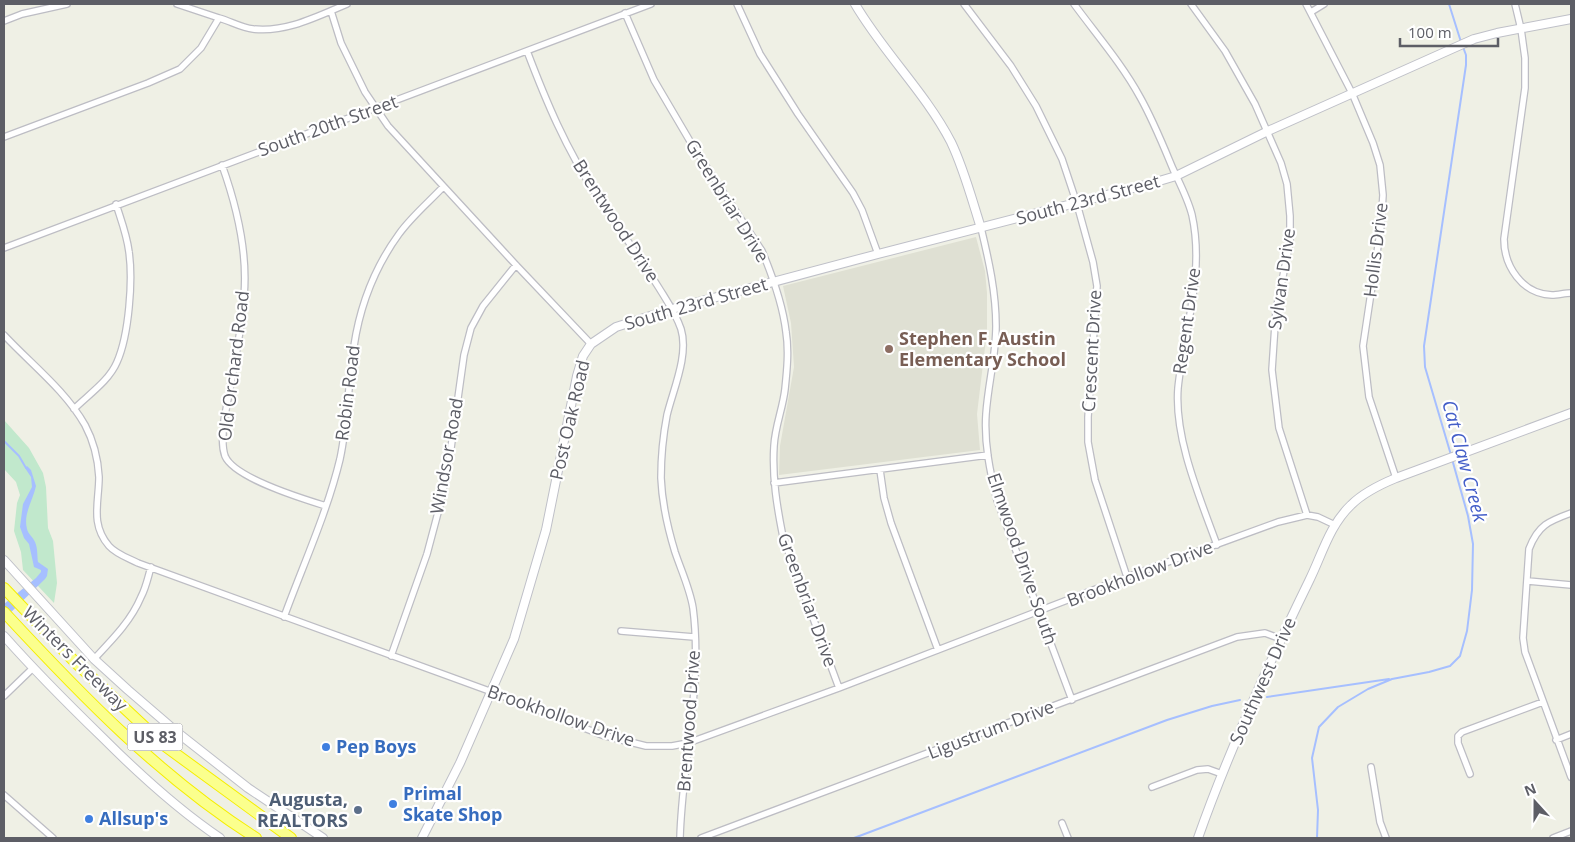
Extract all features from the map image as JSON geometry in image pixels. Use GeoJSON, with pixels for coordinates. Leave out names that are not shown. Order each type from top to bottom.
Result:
{"type":"FeatureCollection","features":[{"type":"Feature","properties":{"kind":"highway","name":"Winters Freeway"},"geometry":{"type":"LineString","coordinates":[[4,588],[74,661],[165,746],[291,838]]}},
{"type":"Feature","properties":{"kind":"highway","name":"Winters Freeway"},"geometry":{"type":"LineString","coordinates":[[4,612],[99,712],[164,771],[230,822],[256,838]]}},
{"type":"Feature","properties":{"kind":"street"},"geometry":{"type":"LineString","coordinates":[[4,21],[22,14],[67,4]]}},
{"type":"Feature","properties":{"kind":"street"},"geometry":{"type":"LineString","coordinates":[[177,4],[251,29],[267,29],[298,24],[347,4]]}},
{"type":"Feature","properties":{"kind":"street","name":"South 20th Street"},"geometry":{"type":"LineString","coordinates":[[4,248],[116,204],[376,109],[651,4]]}},
{"type":"Feature","properties":{"kind":"street"},"geometry":{"type":"LineString","coordinates":[[737,4],[760,54],[853,193],[862,210],[878,254]]}},
{"type":"Feature","properties":{"kind":"street","name":"Elmwood Drive South"},"geometry":{"type":"LineString","coordinates":[[855,4],[878,39],[922,97],[951,143],[981,228],[993,283],[996,327],[995,351],[985,432],[991,476],[997,500],[1072,700]]}},
{"type":"Feature","properties":{"kind":"street","name":"Crescent Drive"},"geometry":{"type":"LineString","coordinates":[[964,4],[1011,66],[1036,106],[1062,159],[1077,204],[1091,254],[1097,286],[1088,442],[1095,480],[1127,577]]}},
{"type":"Feature","properties":{"kind":"street","name":"Regent Drive"},"geometry":{"type":"LineString","coordinates":[[1074,4],[1109,50],[1139,95],[1153,122],[1192,214],[1196,251],[1196,283],[1178,389],[1179,418],[1191,473],[1217,545]]}},
{"type":"Feature","properties":{"kind":"street","name":"Sylvan Drive"},"geometry":{"type":"LineString","coordinates":[[1191,4],[1225,51],[1255,104],[1282,162],[1287,184],[1290,242],[1276,310],[1272,347],[1274,396],[1279,428],[1307,515]]}},
{"type":"Feature","properties":{"kind":"street","name":"Hollis Drive"},"geometry":{"type":"LineString","coordinates":[[1306,4],[1352,93],[1380,165],[1383,195],[1382,226],[1364,346],[1369,397],[1396,478]]}},
{"type":"Feature","properties":{"kind":"street"},"geometry":{"type":"LineString","coordinates":[[1310,12],[1324,4]]}},
{"type":"Feature","properties":{"kind":"street"},"geometry":{"type":"LineString","coordinates":[[1515,4],[1525,58],[1525,88],[1504,250],[1512,270],[1519,281],[1528,287],[1540,293],[1551,295],[1571,293]]}},
{"type":"Feature","properties":{"kind":"street","name":"Post Oak Road"},"geometry":{"type":"LineString","coordinates":[[331,11],[349,59],[365,92],[388,126],[590,344],[583,356],[577,376],[546,530],[514,641],[460,762],[422,838]]}},
{"type":"Feature","properties":{"kind":"street","name":"Greenbriar Drive"},"geometry":{"type":"LineString","coordinates":[[625,13],[654,80],[694,148],[762,251],[773,282],[786,331],[788,360],[785,391],[777,421],[774,445],[774,483],[783,537],[839,688]]}},
{"type":"Feature","properties":{"kind":"street"},"geometry":{"type":"LineString","coordinates":[[4,137],[148,83],[180,68],[201,48],[219,18]]}},
{"type":"Feature","properties":{"kind":"street","name":"South 23rd Street"},"geometry":{"type":"LineString","coordinates":[[590,344],[602,334],[616,327],[672,309],[878,254],[1077,204],[1176,176],[1268,131],[1450,48],[1497,33],[1571,19]]}},
{"type":"Feature","properties":{"kind":"street","name":"Brentwood Drive"},"geometry":{"type":"LineString","coordinates":[[527,51],[546,103],[575,160],[672,309],[682,332],[681,364],[662,448],[661,478],[664,508],[672,541],[693,608],[696,669],[680,838]]}},
{"type":"Feature","properties":{"kind":"street","name":"Old Orchard Road"},"geometry":{"type":"LineString","coordinates":[[222,165],[240,225],[244,276],[240,334],[224,421],[225,456],[236,469],[262,483],[326,506]]}},
{"type":"Feature","properties":{"kind":"street","name":"Robin Road"},"geometry":{"type":"LineString","coordinates":[[284,617],[334,484],[350,396],[354,346],[366,297],[378,270],[400,233],[444,187]]}},
{"type":"Feature","properties":{"kind":"street"},"geometry":{"type":"LineString","coordinates":[[74,409],[94,390],[117,362],[124,336],[129,294],[130,259],[126,232],[116,204]]}},
{"type":"Feature","properties":{"kind":"street","name":"Windsor Road"},"geometry":{"type":"LineString","coordinates":[[391,656],[427,554],[440,506],[450,456],[464,355],[471,328],[482,306],[516,265]]}},
{"type":"Feature","properties":{"kind":"street","name":"Brookhollow Drive"},"geometry":{"type":"LineString","coordinates":[[4,335],[62,393],[84,425],[96,456],[99,476],[96,520],[100,534],[116,552],[138,563],[602,734],[646,746],[688,743],[839,688],[1127,577],[1278,522],[1307,515]]}},
{"type":"Feature","properties":{"kind":"street","name":"Southwest Drive"},"geometry":{"type":"LineString","coordinates":[[1198,838],[1222,774],[1327,538],[1350,506],[1376,487],[1396,478],[1571,413]]}},
{"type":"Feature","properties":{"kind":"street"},"geometry":{"type":"LineString","coordinates":[[774,483],[988,455]]}},
{"type":"Feature","properties":{"kind":"street"},"geometry":{"type":"LineString","coordinates":[[880,470],[884,498],[891,523],[938,650]]}},
{"type":"Feature","properties":{"kind":"street"},"geometry":{"type":"LineString","coordinates":[[1571,513],[1550,521],[1540,528],[1533,538],[1530,549],[1523,638],[1525,652],[1571,777]]}},
{"type":"Feature","properties":{"kind":"street"},"geometry":{"type":"LineString","coordinates":[[1307,515],[1318,517],[1335,526]]}},
{"type":"Feature","properties":{"kind":"street"},"geometry":{"type":"LineString","coordinates":[[4,560],[94,659],[178,733],[248,788],[323,838]]}},
{"type":"Feature","properties":{"kind":"street"},"geometry":{"type":"LineString","coordinates":[[94,659],[128,620],[142,597],[151,567]]}},
{"type":"Feature","properties":{"kind":"street"},"geometry":{"type":"LineString","coordinates":[[1528,581],[1571,585]]}},
{"type":"Feature","properties":{"kind":"street"},"geometry":{"type":"LineString","coordinates":[[621,631],[694,636]]}},
{"type":"Feature","properties":{"kind":"street","name":"Ligustrum Drive"},"geometry":{"type":"LineString","coordinates":[[702,838],[1237,637],[1265,633],[1281,639]]}},
{"type":"Feature","properties":{"kind":"street"},"geometry":{"type":"LineString","coordinates":[[4,636],[126,762],[201,826],[220,838]]}},
{"type":"Feature","properties":{"kind":"street"},"geometry":{"type":"LineString","coordinates":[[4,696],[33,668]]}},
{"type":"Feature","properties":{"kind":"street"},"geometry":{"type":"LineString","coordinates":[[1470,774],[1458,743],[1458,736],[1462,732],[1543,702]]}},
{"type":"Feature","properties":{"kind":"street"},"geometry":{"type":"LineString","coordinates":[[1556,740],[1571,734]]}},
{"type":"Feature","properties":{"kind":"street"},"geometry":{"type":"LineString","coordinates":[[1371,767],[1380,822],[1386,838]]}},
{"type":"Feature","properties":{"kind":"street"},"geometry":{"type":"LineString","coordinates":[[1152,787],[1197,770],[1208,770],[1222,774]]}},
{"type":"Feature","properties":{"kind":"street"},"geometry":{"type":"LineString","coordinates":[[4,795],[53,838]]}},
{"type":"Feature","properties":{"kind":"street"},"geometry":{"type":"LineString","coordinates":[[1062,823],[1068,838]]}},
{"type":"Feature","properties":{"kind":"street"},"geometry":{"type":"LineString","coordinates":[[1554,838],[1571,831]]}},
{"type":"Feature","properties":{"kind":"shaded area","name":"Stephen F. Austin Elementary School"},"geometry":{"type":"Polygon","coordinates":[[[976,237],[985,271],[987,293],[987,331],[977,414],[980,450],[779,475],[780,446],[794,367],[791,323],[783,286],[976,237]]]}},
{"type":"Feature","properties":{"kind":"green space"},"geometry":{"type":"Polygon","coordinates":[[[4,420],[29,448],[43,473],[46,487],[48,528],[53,541],[57,583],[54,603],[23,570],[21,552],[14,531],[17,503],[20,495],[16,482],[4,469],[4,420]]]}},
{"type":"Feature","properties":{"kind":"water"},"geometry":{"type":"Polygon","coordinates":[[[27,466],[31,470],[36,486],[27,512],[27,529],[36,545],[38,562],[48,569],[47,576],[4,619],[4,604],[41,572],[41,570],[34,567],[29,544],[24,538],[20,527],[23,504],[32,487],[31,477],[25,468],[27,466]]]}},
{"type":"Feature","properties":{"kind":"waterway","name":"Cat Claw Creek"},"geometry":{"type":"LineString","coordinates":[[1449,4],[1461,42]]}},
{"type":"Feature","properties":{"kind":"waterway","name":"Cat Claw Creek"},"geometry":{"type":"LineString","coordinates":[[1451,455],[1425,367],[1424,346],[1466,65],[1466,55],[1463,47]]}},
{"type":"Feature","properties":{"kind":"waterway"},"geometry":{"type":"LineString","coordinates":[[4,441],[19,456],[26,468]]}},
{"type":"Feature","properties":{"kind":"waterway","name":"Cat Claw Creek"},"geometry":{"type":"LineString","coordinates":[[1317,838],[1318,810],[1312,758],[1319,727],[1338,707],[1368,689],[1392,679],[1450,666],[1460,656],[1467,631],[1472,590],[1473,544],[1468,516],[1452,459]]}},
{"type":"Feature","properties":{"kind":"waterway"},"geometry":{"type":"LineString","coordinates":[[1267,697],[1389,679]]}},
{"type":"Feature","properties":{"kind":"waterway"},"geometry":{"type":"LineString","coordinates":[[854,838],[1167,720],[1212,706],[1240,700]]}},
{"type":"Feature","properties":{"kind":"place","name":"Stephen F. Austin Elementary School"},"geometry":{"type":"Point","coordinates":[889,349]}},
{"type":"Feature","properties":{"kind":"place","name":"Pep Boys"},"geometry":{"type":"Point","coordinates":[326,747]}},
{"type":"Feature","properties":{"kind":"place","name":"Primal Skate Shop"},"geometry":{"type":"Point","coordinates":[393,804]}},
{"type":"Feature","properties":{"kind":"place","name":"Augusta, REALTORS"},"geometry":{"type":"Point","coordinates":[358,810]}},
{"type":"Feature","properties":{"kind":"place","name":"Allsup's"},"geometry":{"type":"Point","coordinates":[89,819]}}]}
